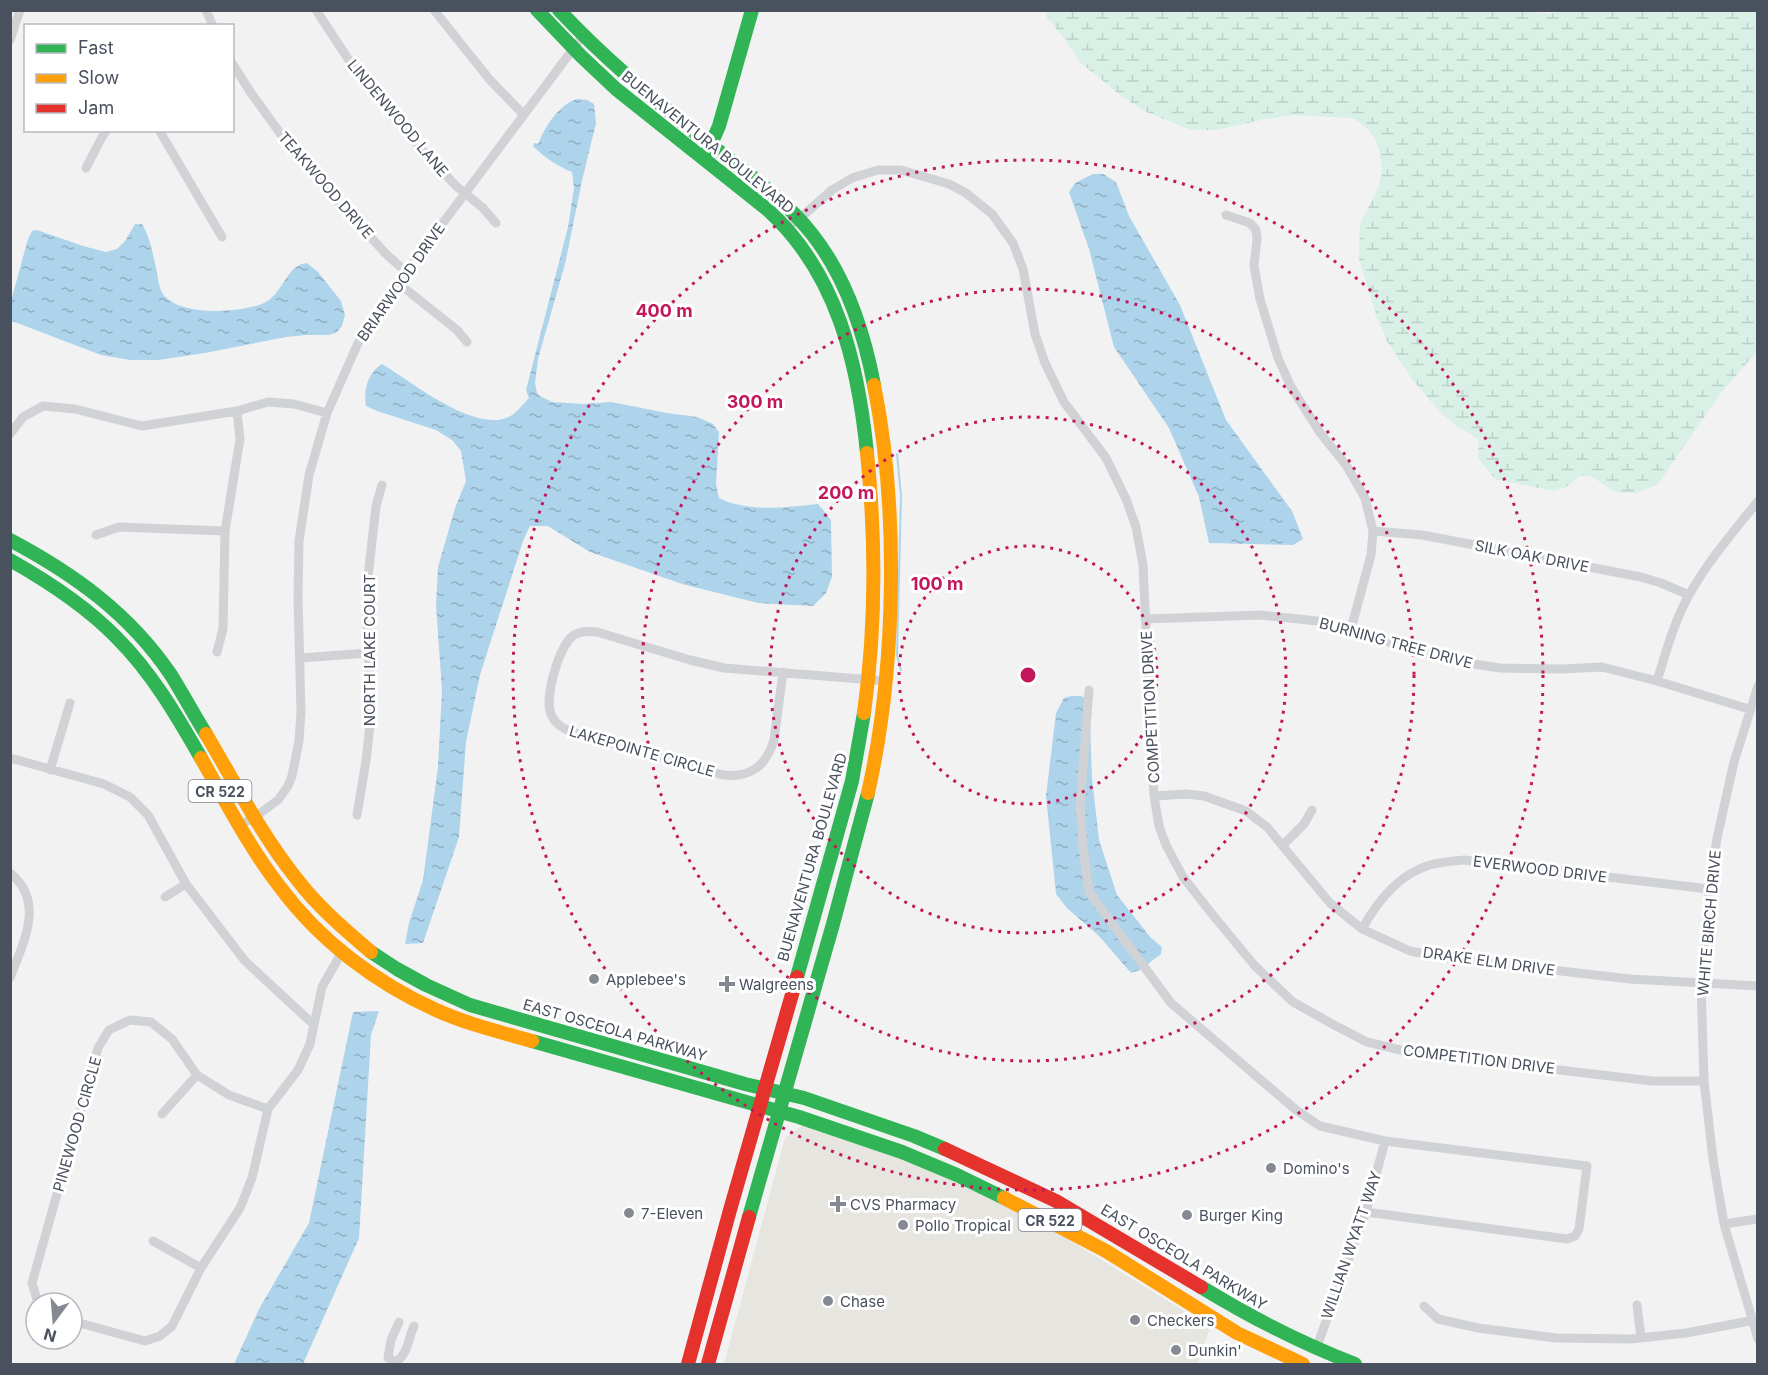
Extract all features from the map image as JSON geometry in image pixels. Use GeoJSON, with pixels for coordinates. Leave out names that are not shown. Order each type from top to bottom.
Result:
{"type":"FeatureCollection","features":[{"type":"Feature","properties":{"kind":"main road","name":"BUENAVENTURA BOULEVARD"},"geometry":{"type":"LineString","coordinates":[[537,10],[572,50],[627,98],[703,157],[785,226],[809,257],[837,305],[852,353],[864,416],[875,535],[874,613],[869,679],[859,751],[844,813],[710,1278],[688,1365]]}},
{"type":"Feature","properties":{"kind":"main road","name":"BUENAVENTURA BOULEVARD"},"geometry":{"type":"LineString","coordinates":[[559,10],[582,37],[637,86],[770,192],[799,219],[821,246],[851,299],[868,352],[881,424],[891,566],[885,681],[875,753],[862,818],[708,1365]]}},
{"type":"Feature","properties":{"kind":"main road"},"geometry":{"type":"LineString","coordinates":[[703,157],[712,145],[719,126],[752,10]]}},
{"type":"Feature","properties":{"kind":"main road","name":"EAST OSCEOLA PARKWAY"},"geometry":{"type":"LineString","coordinates":[[10,540],[71,575],[96,594],[133,628],[181,690],[280,858],[310,896],[332,919],[374,954],[426,985],[470,1005],[883,1124],[967,1158],[1056,1201],[1234,1308],[1316,1349],[1355,1365]]}},
{"type":"Feature","properties":{"kind":"main road","name":"CR 522"},"geometry":{"type":"LineString","coordinates":[[10,560],[71,597],[101,622],[130,652],[169,705],[261,861],[280,888],[302,914],[342,952],[375,977],[439,1012],[468,1023],[780,1111],[855,1135],[957,1175],[1106,1251],[1237,1333],[1303,1365]]}},
{"type":"Feature","properties":{"kind":"main road"},"geometry":{"type":"LineString","coordinates":[[342,952],[351,950],[397,979],[426,985]]}},
{"type":"Feature","properties":{"kind":"street"},"geometry":{"type":"LineString","coordinates":[[10,40],[20,10]]}},
{"type":"Feature","properties":{"kind":"street"},"geometry":{"type":"LineString","coordinates":[[206,10],[212,24]]}},
{"type":"Feature","properties":{"kind":"street","name":"LINDENWOOD LANE"},"geometry":{"type":"LineString","coordinates":[[316,10],[360,77],[418,145],[496,223]]}},
{"type":"Feature","properties":{"kind":"street"},"geometry":{"type":"LineString","coordinates":[[434,10],[490,80],[523,114]]}},
{"type":"Feature","properties":{"kind":"street","name":"BRIARWOOD DRIVE"},"geometry":{"type":"LineString","coordinates":[[240,825],[270,807],[283,794],[292,776],[301,712],[299,541],[309,475],[327,413],[358,344],[398,283],[582,37]]}},
{"type":"Feature","properties":{"kind":"street","name":"TEAKWOOD DRIVE"},"geometry":{"type":"LineString","coordinates":[[234,66],[293,151],[385,253],[406,272]]}},
{"type":"Feature","properties":{"kind":"street"},"geometry":{"type":"LineString","coordinates":[[86,168],[106,132]]}},
{"type":"Feature","properties":{"kind":"street"},"geometry":{"type":"LineString","coordinates":[[160,132],[222,237]]}},
{"type":"Feature","properties":{"kind":"street","name":"COMPETITION DRIVE"},"geometry":{"type":"LineString","coordinates":[[785,226],[799,219],[836,186],[852,178],[878,170],[902,170],[949,184],[966,193],[992,214],[1013,243],[1023,269],[1035,334],[1045,363],[1064,402],[1106,458],[1126,499],[1136,527],[1143,565],[1154,796],[1159,826],[1166,845],[1184,877],[1212,914],[1255,966],[1293,1002],[1367,1042],[1408,1052],[1653,1081],[1704,1081]]}},
{"type":"Feature","properties":{"kind":"street"},"geometry":{"type":"LineString","coordinates":[[1226,215],[1250,223],[1256,230],[1254,266],[1260,299],[1278,358],[1291,387],[1321,434],[1346,465],[1365,498],[1373,531],[1371,555],[1351,629]]}},
{"type":"Feature","properties":{"kind":"street"},"geometry":{"type":"LineString","coordinates":[[398,283],[457,330],[467,342]]}},
{"type":"Feature","properties":{"kind":"street"},"geometry":{"type":"LineString","coordinates":[[10,434],[23,417],[43,406],[75,409],[142,426],[237,411],[268,402],[294,404],[327,413]]}},
{"type":"Feature","properties":{"kind":"street"},"geometry":{"type":"LineString","coordinates":[[217,652],[223,628],[225,531],[240,439],[237,411]]}},
{"type":"Feature","properties":{"kind":"street","name":"NORTH LAKE COURT"},"geometry":{"type":"LineString","coordinates":[[357,815],[366,761],[370,715],[366,595],[376,506],[382,485]]}},
{"type":"Feature","properties":{"kind":"street"},"geometry":{"type":"LineString","coordinates":[[1656,681],[1672,633],[1689,595],[1717,552],[1758,501]]}},
{"type":"Feature","properties":{"kind":"street"},"geometry":{"type":"LineString","coordinates":[[96,535],[119,527],[225,531]]}},
{"type":"Feature","properties":{"kind":"street","name":"SILK OAK DRIVE"},"geometry":{"type":"LineString","coordinates":[[1373,531],[1422,535],[1641,577],[1689,595]]}},
{"type":"Feature","properties":{"kind":"street","name":"BURNING TREE DRIVE"},"geometry":{"type":"LineString","coordinates":[[1145,619],[1261,615],[1317,621],[1351,629],[1448,660],[1500,668],[1602,667],[1749,709]]}},
{"type":"Feature","properties":{"kind":"street","name":"LAKEPOINTE CIRCLE"},"geometry":{"type":"LineString","coordinates":[[783,672],[770,751],[759,766],[743,775],[723,775],[576,734],[559,725],[549,708],[549,693],[564,646],[573,636],[583,632],[597,632],[724,668],[783,672],[885,681]]}},
{"type":"Feature","properties":{"kind":"street"},"geometry":{"type":"LineString","coordinates":[[300,658],[369,653]]}},
{"type":"Feature","properties":{"kind":"street","name":"WHITE BIRCH DRIVE"},"geometry":{"type":"LineString","coordinates":[[1758,686],[1749,709],[1724,801],[1709,889],[1701,983],[1704,1081],[1713,1159],[1724,1224],[1758,1339]]}},
{"type":"Feature","properties":{"kind":"street"},"geometry":{"type":"LineString","coordinates":[[1089,690],[1080,805],[1089,892],[1171,1003],[1257,1078],[1296,1110],[1320,1126],[1384,1141],[1587,1166],[1579,1229],[1575,1236],[1567,1239],[1366,1212]]}},
{"type":"Feature","properties":{"kind":"street"},"geometry":{"type":"LineString","coordinates":[[50,770],[70,703]]}},
{"type":"Feature","properties":{"kind":"street"},"geometry":{"type":"LineString","coordinates":[[10,758],[104,784],[130,797],[148,815],[186,884],[245,961],[314,1023]]}},
{"type":"Feature","properties":{"kind":"street","name":"DRAKE ELM DRIVE"},"geometry":{"type":"LineString","coordinates":[[1154,796],[1186,794],[1204,796],[1246,811],[1267,827],[1330,903],[1362,929],[1410,951],[1441,957],[1630,979],[1758,986]]}},
{"type":"Feature","properties":{"kind":"street"},"geometry":{"type":"LineString","coordinates":[[1282,844],[1304,824],[1312,810]]}},
{"type":"Feature","properties":{"kind":"street","name":"EVERWOOD DRIVE"},"geometry":{"type":"LineString","coordinates":[[1362,929],[1386,892],[1407,876],[1430,865],[1464,860],[1709,889]]}},
{"type":"Feature","properties":{"kind":"street"},"geometry":{"type":"LineString","coordinates":[[10,873],[28,895],[30,911],[27,929],[10,978]]}},
{"type":"Feature","properties":{"kind":"street"},"geometry":{"type":"LineString","coordinates":[[165,897],[186,884]]}},
{"type":"Feature","properties":{"kind":"street"},"geometry":{"type":"LineString","coordinates":[[820,894],[839,902]]}},
{"type":"Feature","properties":{"kind":"street"},"geometry":{"type":"LineString","coordinates":[[84,1324],[145,1341],[160,1336],[172,1326],[201,1268],[240,1208],[252,1178],[268,1109],[298,1070],[310,1044],[322,987],[342,952]]}},
{"type":"Feature","properties":{"kind":"street"},"geometry":{"type":"LineString","coordinates":[[504,1033],[515,1018]]}},
{"type":"Feature","properties":{"kind":"street","name":"PINEWOOD CIRCLE"},"geometry":{"type":"LineString","coordinates":[[34,1291],[32,1283],[98,1048],[109,1030],[130,1020],[151,1022],[172,1039],[197,1075],[229,1095],[268,1109]]}},
{"type":"Feature","properties":{"kind":"street"},"geometry":{"type":"LineString","coordinates":[[162,1114],[197,1075]]}},
{"type":"Feature","properties":{"kind":"street","name":"WILLIAN WYATT WAY"},"geometry":{"type":"LineString","coordinates":[[1316,1349],[1366,1212],[1384,1141]]}},
{"type":"Feature","properties":{"kind":"street"},"geometry":{"type":"LineString","coordinates":[[1724,1224],[1758,1219]]}},
{"type":"Feature","properties":{"kind":"street"},"geometry":{"type":"LineString","coordinates":[[1106,1251],[1116,1236]]}},
{"type":"Feature","properties":{"kind":"street"},"geometry":{"type":"LineString","coordinates":[[153,1241],[201,1268]]}},
{"type":"Feature","properties":{"kind":"street"},"geometry":{"type":"LineString","coordinates":[[1637,1305],[1641,1338]]}},
{"type":"Feature","properties":{"kind":"street"},"geometry":{"type":"LineString","coordinates":[[1424,1306],[1437,1319],[1478,1328],[1556,1338],[1641,1338],[1686,1333],[1754,1320]]}},
{"type":"Feature","properties":{"kind":"street"},"geometry":{"type":"LineString","coordinates":[[399,1322],[391,1340],[388,1358],[397,1362],[406,1352],[414,1326]]}},
{"type":"Feature","properties":{"kind":"shaded area"},"geometry":{"type":"Polygon","coordinates":[[[803,1125],[923,1165],[1061,1235],[1210,1327],[1198,1364],[724,1364],[785,1138],[803,1125]]]}},
{"type":"Feature","properties":{"kind":"green space"},"geometry":{"type":"Polygon","coordinates":[[[1520,10],[1548,14],[1569,10],[1757,11],[1757,352],[1723,390],[1658,484],[1636,493],[1613,491],[1593,477],[1581,475],[1565,488],[1553,491],[1495,479],[1478,458],[1479,439],[1455,425],[1439,411],[1412,379],[1387,341],[1377,318],[1359,259],[1360,224],[1379,186],[1382,170],[1377,142],[1368,129],[1353,118],[1294,115],[1216,130],[1191,130],[1144,111],[1120,95],[1080,62],[1047,17],[1046,11],[1520,10]]]}},
{"type":"Feature","properties":{"kind":"water"},"geometry":{"type":"Polygon","coordinates":[[[577,99],[587,100],[594,104],[596,123],[565,264],[538,359],[535,383],[537,393],[552,402],[583,404],[611,402],[697,417],[713,424],[719,432],[716,484],[719,498],[743,506],[755,507],[818,504],[831,520],[832,577],[826,593],[813,606],[758,603],[682,584],[590,552],[548,526],[530,526],[523,541],[480,675],[466,742],[459,837],[423,943],[405,944],[409,923],[423,880],[438,767],[442,690],[436,605],[438,567],[455,508],[466,481],[461,451],[452,440],[436,430],[366,406],[366,388],[373,372],[382,364],[445,404],[481,419],[498,420],[512,415],[529,398],[526,390],[568,227],[574,188],[572,172],[551,161],[533,146],[534,143],[538,144],[548,124],[558,111],[577,99]]]}},
{"type":"Feature","properties":{"kind":"water"},"geometry":{"type":"Polygon","coordinates":[[[1093,174],[1103,174],[1116,182],[1129,216],[1180,305],[1226,420],[1292,511],[1303,539],[1293,545],[1209,543],[1199,497],[1169,428],[1114,347],[1089,249],[1069,192],[1075,183],[1093,174]]]}},
{"type":"Feature","properties":{"kind":"water"},"geometry":{"type":"Polygon","coordinates":[[[135,224],[142,224],[145,230],[163,294],[182,307],[227,311],[264,303],[270,300],[293,269],[307,263],[318,272],[341,301],[345,315],[342,326],[336,333],[328,335],[286,337],[158,360],[130,360],[101,355],[12,321],[11,301],[32,231],[37,230],[106,252],[117,249],[125,241],[135,224]]]}},
{"type":"Feature","properties":{"kind":"water"},"geometry":{"type":"Polygon","coordinates":[[[1081,696],[1087,699],[1099,840],[1117,895],[1151,938],[1162,947],[1161,954],[1140,970],[1131,973],[1099,936],[1067,908],[1056,894],[1046,796],[1056,713],[1064,698],[1081,696]]]}},
{"type":"Feature","properties":{"kind":"water"},"geometry":{"type":"Polygon","coordinates":[[[379,1011],[371,1035],[359,1238],[303,1364],[234,1364],[259,1309],[309,1223],[353,1012],[379,1011]]]}},
{"type":"Feature","properties":{"kind":"waterway"},"geometry":{"type":"LineString","coordinates":[[897,454],[901,496],[897,655],[901,670]]}},
{"type":"Feature","properties":{"kind":"traffic: fast"},"geometry":{"type":"LineString","coordinates":[[537,10],[616,89],[768,210],[792,235],[811,262],[840,321],[857,386],[867,453]]}},
{"type":"Feature","properties":{"kind":"traffic: fast"},"geometry":{"type":"LineString","coordinates":[[559,10],[610,61],[774,195],[812,234],[835,268],[852,306],[865,345],[874,385]]}},
{"type":"Feature","properties":{"kind":"traffic: fast"},"geometry":{"type":"LineString","coordinates":[[708,151],[719,126],[752,10]]}},
{"type":"Feature","properties":{"kind":"traffic: fast"},"geometry":{"type":"LineString","coordinates":[[10,540],[56,567],[119,614],[138,633],[171,675],[206,734]]}},
{"type":"Feature","properties":{"kind":"traffic: fast"},"geometry":{"type":"LineString","coordinates":[[10,560],[39,577],[93,615],[130,651],[153,680],[201,758]]}},
{"type":"Feature","properties":{"kind":"traffic: fast"},"geometry":{"type":"LineString","coordinates":[[797,977],[852,781],[864,713]]}},
{"type":"Feature","properties":{"kind":"traffic: fast"},"geometry":{"type":"LineString","coordinates":[[749,1217],[868,793]]}},
{"type":"Feature","properties":{"kind":"traffic: fast"},"geometry":{"type":"LineString","coordinates":[[371,952],[426,985],[470,1005],[745,1084],[804,1098],[945,1149]]}},
{"type":"Feature","properties":{"kind":"traffic: fast"},"geometry":{"type":"LineString","coordinates":[[532,1041],[799,1117],[902,1152],[1004,1198]]}},
{"type":"Feature","properties":{"kind":"traffic: fast"},"geometry":{"type":"LineString","coordinates":[[1201,1287],[1276,1329],[1355,1364]]}},
{"type":"Feature","properties":{"kind":"traffic: slow"},"geometry":{"type":"LineString","coordinates":[[868,793],[884,694],[891,589],[888,484],[874,385]]}},
{"type":"Feature","properties":{"kind":"traffic: slow"},"geometry":{"type":"LineString","coordinates":[[864,713],[873,616],[872,518],[867,453]]}},
{"type":"Feature","properties":{"kind":"traffic: slow"},"geometry":{"type":"LineString","coordinates":[[206,734],[283,861],[322,908],[371,952]]}},
{"type":"Feature","properties":{"kind":"traffic: slow"},"geometry":{"type":"LineString","coordinates":[[201,758],[238,824],[269,872],[296,907],[331,943],[350,959],[392,987],[436,1010],[532,1041]]}},
{"type":"Feature","properties":{"kind":"traffic: slow"},"geometry":{"type":"LineString","coordinates":[[1004,1198],[1106,1251],[1237,1333],[1303,1364]]}},
{"type":"Feature","properties":{"kind":"traffic: jam"},"geometry":{"type":"LineString","coordinates":[[688,1364],[797,977]]}},
{"type":"Feature","properties":{"kind":"traffic: jam"},"geometry":{"type":"LineString","coordinates":[[945,1149],[1056,1201],[1201,1287]]}},
{"type":"Feature","properties":{"kind":"traffic: jam"},"geometry":{"type":"LineString","coordinates":[[708,1364],[749,1217]]}},
{"type":"Feature","properties":{"kind":"place","name":"Applebee's"},"geometry":{"type":"Point","coordinates":[594,979]}},
{"type":"Feature","properties":{"kind":"place","name":"Walgreens"},"geometry":{"type":"Point","coordinates":[727,984]}},
{"type":"Feature","properties":{"kind":"place","name":"Domino's"},"geometry":{"type":"Point","coordinates":[1271,1168]}},
{"type":"Feature","properties":{"kind":"place","name":"CVS Pharmacy"},"geometry":{"type":"Point","coordinates":[838,1204]}},
{"type":"Feature","properties":{"kind":"place","name":"7-Eleven"},"geometry":{"type":"Point","coordinates":[629,1213]}},
{"type":"Feature","properties":{"kind":"place","name":"Burger King"},"geometry":{"type":"Point","coordinates":[1187,1215]}},
{"type":"Feature","properties":{"kind":"place","name":"Pollo Tropical"},"geometry":{"type":"Point","coordinates":[903,1225]}},
{"type":"Feature","properties":{"kind":"place","name":"Chase"},"geometry":{"type":"Point","coordinates":[828,1301]}},
{"type":"Feature","properties":{"kind":"place","name":"Checkers"},"geometry":{"type":"Point","coordinates":[1135,1320]}},
{"type":"Feature","properties":{"kind":"place","name":"Dunkin'"},"geometry":{"type":"Point","coordinates":[1176,1350]}}]}
